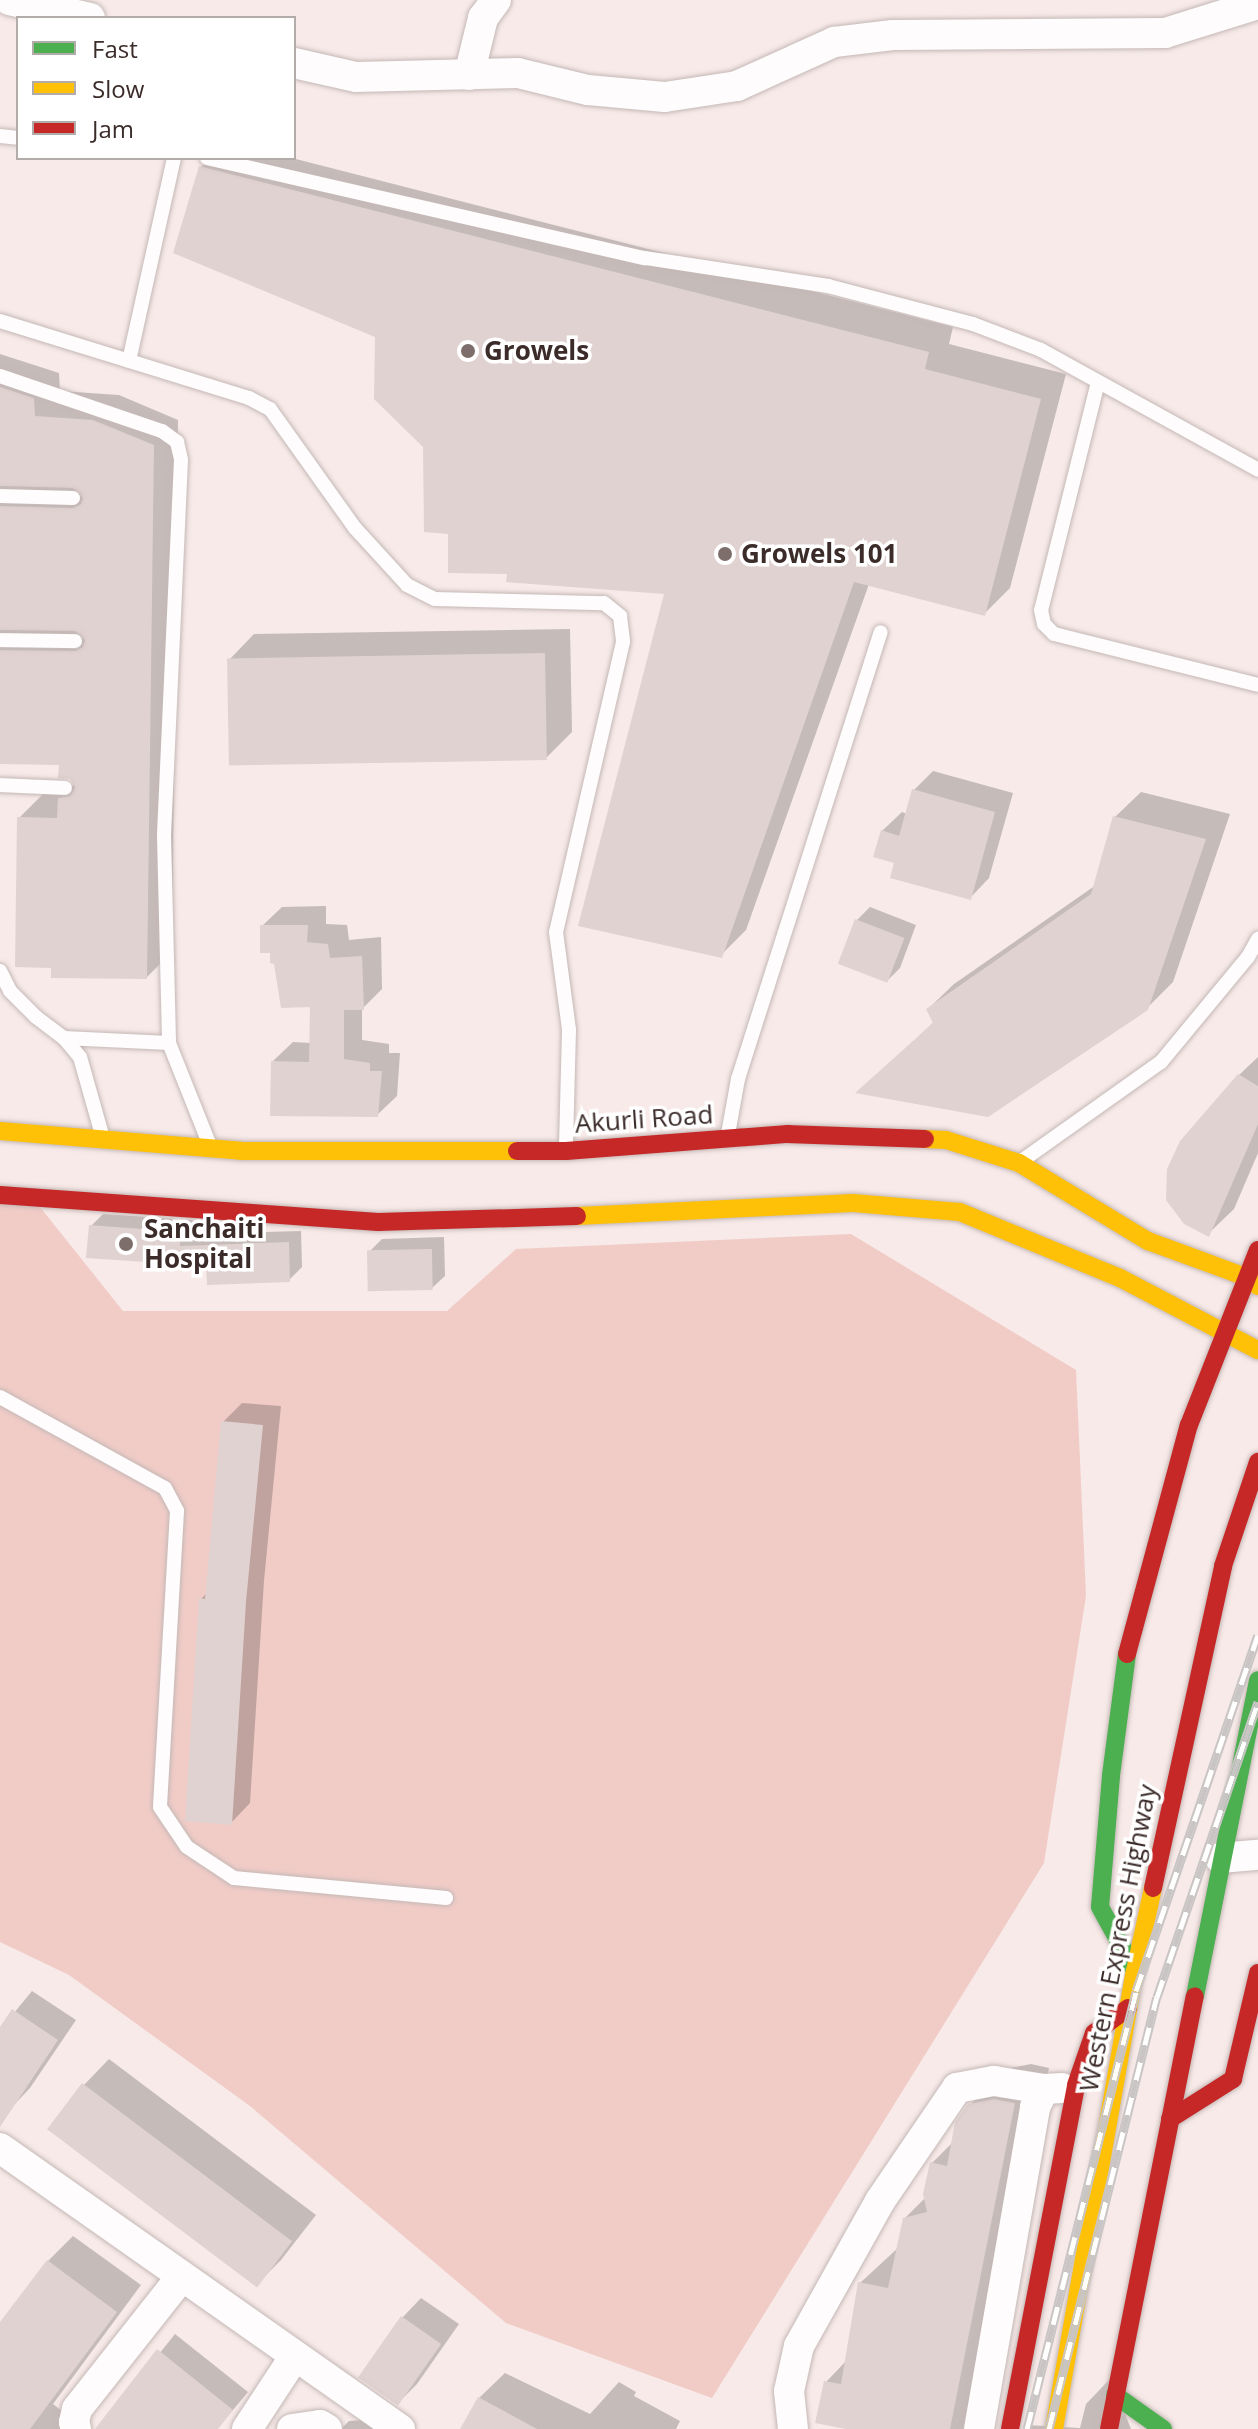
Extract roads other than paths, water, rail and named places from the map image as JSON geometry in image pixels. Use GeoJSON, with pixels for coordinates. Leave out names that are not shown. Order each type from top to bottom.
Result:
{"type":"FeatureCollection","features":[{"type":"Feature","properties":{"kind":"main road","name":"Akurli Road"},"geometry":{"type":"LineString","coordinates":[[0,1131],[212,1149],[566,1151],[788,1134],[946,1140],[1019,1163],[1148,1241],[1252,1282]]}},
{"type":"Feature","properties":{"kind":"main road"},"geometry":{"type":"LineString","coordinates":[[0,1195],[378,1222],[565,1217],[853,1203],[960,1212],[1120,1278],[1258,1350]]}},
{"type":"Feature","properties":{"kind":"main road"},"geometry":{"type":"LineString","coordinates":[[1135,1971],[1100,1907],[1111,1776],[1128,1647],[1189,1425],[1224,1334],[1252,1282],[1258,1250]]}},
{"type":"Feature","properties":{"kind":"main road","name":"Western Express Highway"},"geometry":{"type":"LineString","coordinates":[[1054,2429],[1135,1971],[1223,1566],[1258,1462]]}},
{"type":"Feature","properties":{"kind":"main road"},"geometry":{"type":"LineString","coordinates":[[1109,2429],[1220,1858],[1258,1680]]}},
{"type":"Feature","properties":{"kind":"main road"},"geometry":{"type":"LineString","coordinates":[[1170,2119],[1233,2079],[1258,1973]]}},
{"type":"Feature","properties":{"kind":"main road"},"geometry":{"type":"LineString","coordinates":[[1010,2429],[1076,2085],[1094,2033],[1128,2008]]}},
{"type":"Feature","properties":{"kind":"main road"},"geometry":{"type":"LineString","coordinates":[[1115,2395],[1163,2429]]}},
{"type":"Feature","properties":{"kind":"street"},"geometry":{"type":"LineString","coordinates":[[9,0],[81,16]]}},
{"type":"Feature","properties":{"kind":"street"},"geometry":{"type":"LineString","coordinates":[[469,75],[483,18],[496,0]]}},
{"type":"Feature","properties":{"kind":"street"},"geometry":{"type":"LineString","coordinates":[[296,63],[356,77],[518,73],[588,90],[665,97],[737,86],[834,42],[893,35],[1127,36],[1165,33],[1258,4]]}},
{"type":"Feature","properties":{"kind":"street"},"geometry":{"type":"LineString","coordinates":[[1220,1858],[1258,1855]]}},
{"type":"Feature","properties":{"kind":"street"},"geometry":{"type":"LineString","coordinates":[[793,2429],[789,2391],[799,2346],[880,2201],[957,2088],[994,2081],[1044,2089],[1076,2085],[1114,2088]]}},
{"type":"Feature","properties":{"kind":"street"},"geometry":{"type":"LineString","coordinates":[[979,2429],[1035,2107],[1044,2089]]}},
{"type":"Feature","properties":{"kind":"street"},"geometry":{"type":"LineString","coordinates":[[0,2148],[400,2429]]}},
{"type":"Feature","properties":{"kind":"street"},"geometry":{"type":"LineString","coordinates":[[76,2429],[77,2409],[182,2276]]}},
{"type":"Feature","properties":{"kind":"street"},"geometry":{"type":"LineString","coordinates":[[247,2429],[295,2356]]}},
{"type":"Feature","properties":{"kind":"street"},"geometry":{"type":"LineString","coordinates":[[292,2429],[320,2425],[327,2429]]}},
{"type":"Feature","properties":{"kind":"lane"},"geometry":{"type":"LineString","coordinates":[[129,361],[174,160]]}},
{"type":"Feature","properties":{"kind":"lane"},"geometry":{"type":"LineString","coordinates":[[216,160],[645,258],[828,286],[973,324],[1041,350],[1258,470]]}},
{"type":"Feature","properties":{"kind":"lane"},"geometry":{"type":"LineString","coordinates":[[0,321],[249,398],[270,409],[355,528],[407,585],[435,599],[604,603],[620,616],[623,642],[556,932],[569,1030],[566,1151]]}},
{"type":"Feature","properties":{"kind":"lane"},"geometry":{"type":"LineString","coordinates":[[0,376],[162,431],[177,442],[181,460],[164,836],[169,1043],[212,1149]]}},
{"type":"Feature","properties":{"kind":"lane"},"geometry":{"type":"LineString","coordinates":[[1098,382],[1041,610],[1044,624],[1054,634],[1254,684],[1258,700]]}},
{"type":"Feature","properties":{"kind":"lane"},"geometry":{"type":"LineString","coordinates":[[0,496],[73,498]]}},
{"type":"Feature","properties":{"kind":"lane"},"geometry":{"type":"LineString","coordinates":[[727,1138],[738,1079],[881,632]]}},
{"type":"Feature","properties":{"kind":"lane"},"geometry":{"type":"LineString","coordinates":[[0,640],[75,641]]}},
{"type":"Feature","properties":{"kind":"lane"},"geometry":{"type":"LineString","coordinates":[[0,785],[65,788]]}},
{"type":"Feature","properties":{"kind":"lane"},"geometry":{"type":"LineString","coordinates":[[1019,1163],[1161,1062],[1248,957],[1258,939]]}},
{"type":"Feature","properties":{"kind":"lane"},"geometry":{"type":"LineString","coordinates":[[0,971],[10,991],[36,1017],[64,1038],[80,1057],[103,1140]]}},
{"type":"Feature","properties":{"kind":"lane"},"geometry":{"type":"LineString","coordinates":[[64,1038],[169,1043]]}},
{"type":"Feature","properties":{"kind":"lane"},"geometry":{"type":"LineString","coordinates":[[0,1397],[165,1488],[177,1511],[160,1807],[187,1847],[234,1878],[446,1898]]}},
{"type":"Feature","properties":{"kind":"railway"},"geometry":{"type":"LineString","coordinates":[[1027,2429],[1136,1991],[1258,1635]]}},
{"type":"Feature","properties":{"kind":"railway"},"geometry":{"type":"LineString","coordinates":[[1049,2429],[1157,1997],[1258,1702]]}},
{"type":"Feature","properties":{"kind":"place","name":"Growels"},"geometry":{"type":"Point","coordinates":[468,351]}},
{"type":"Feature","properties":{"kind":"place","name":"Growels 101"},"geometry":{"type":"Point","coordinates":[725,554]}},
{"type":"Feature","properties":{"kind":"place","name":"Sanchaiti Hospital"},"geometry":{"type":"Point","coordinates":[126,1244]}}]}
